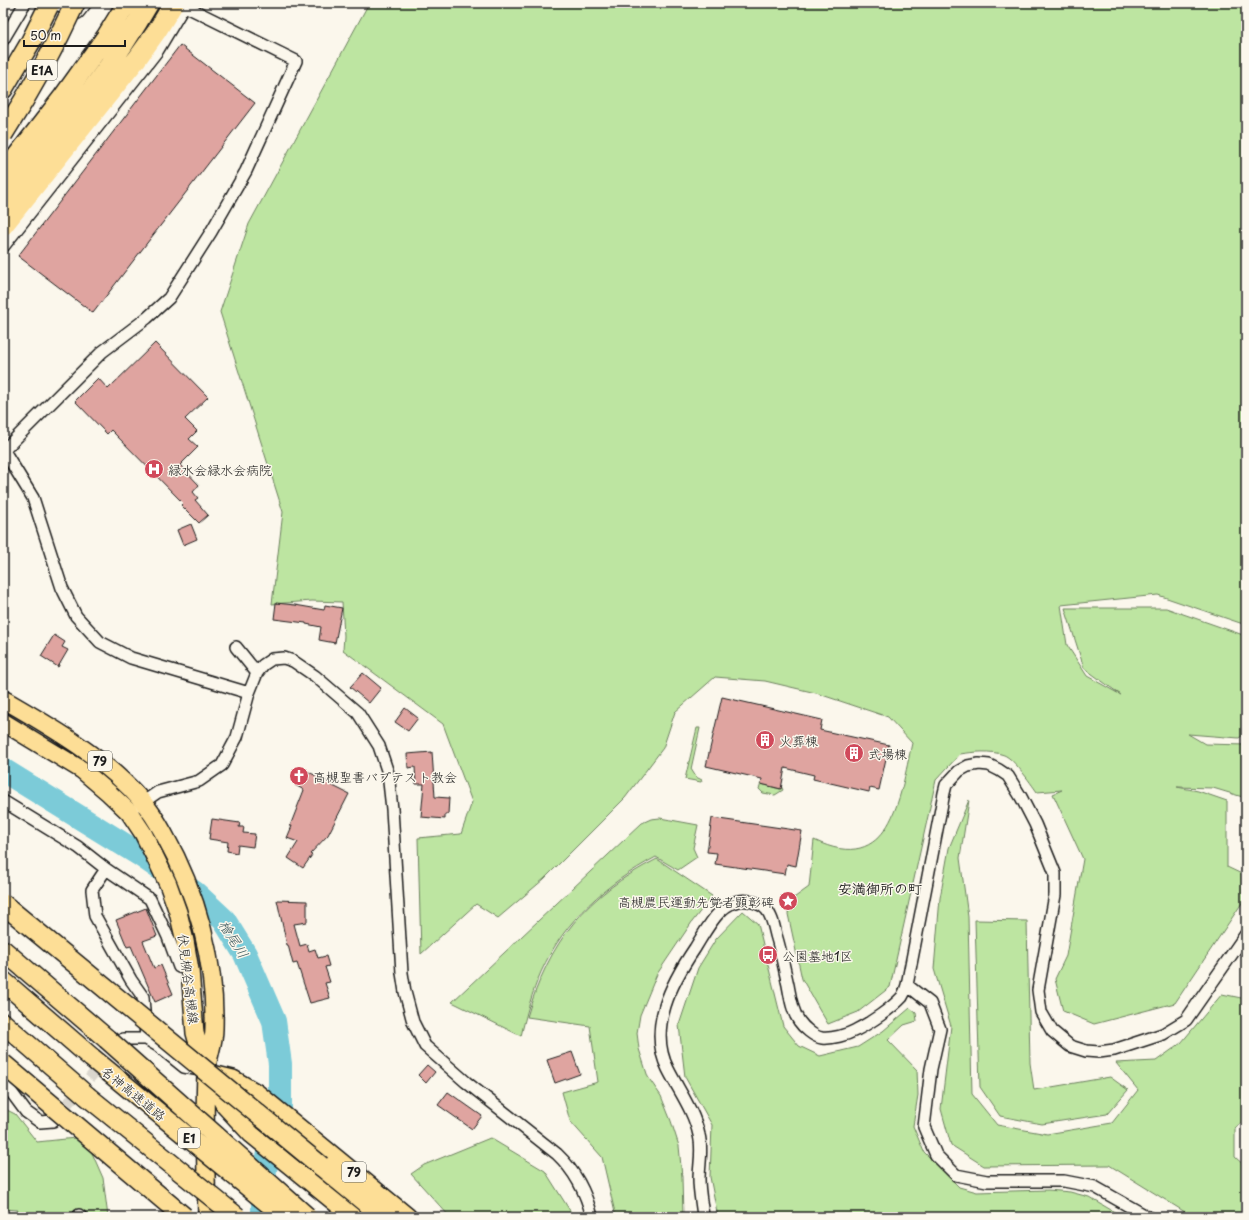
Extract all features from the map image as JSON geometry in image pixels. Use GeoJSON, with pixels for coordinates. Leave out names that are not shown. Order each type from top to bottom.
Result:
{"type":"FeatureCollection","features":[{"type":"Feature","properties":{"kind":"highway","name":"E1A"},"geometry":{"type":"LineString","coordinates":[[3,89],[30,43],[50,3]]}},
{"type":"Feature","properties":{"kind":"highway","name":"E1A"},"geometry":{"type":"LineString","coordinates":[[3,134],[50,56],[74,3]]}},
{"type":"Feature","properties":{"kind":"highway"},"geometry":{"type":"LineString","coordinates":[[3,174],[76,79],[106,37],[127,3]]}},
{"type":"Feature","properties":{"kind":"highway"},"geometry":{"type":"LineString","coordinates":[[3,203],[69,120],[112,62],[149,3]]}},
{"type":"Feature","properties":{"kind":"highway"},"geometry":{"type":"LineString","coordinates":[[3,226],[157,31],[181,4]]}},
{"type":"Feature","properties":{"kind":"highway"},"geometry":{"type":"LineString","coordinates":[[3,904],[383,1217]]}},
{"type":"Feature","properties":{"kind":"highway"},"geometry":{"type":"LineString","coordinates":[[3,950],[115,1039],[307,1217]]}},
{"type":"Feature","properties":{"kind":"highway","name":"名神高速道路"},"geometry":{"type":"LineString","coordinates":[[3,981],[92,1058],[285,1217]]}},
{"type":"Feature","properties":{"kind":"highway","name":"E1"},"geometry":{"type":"LineString","coordinates":[[3,1023],[87,1096],[237,1217]]}},
{"type":"Feature","properties":{"kind":"highway"},"geometry":{"type":"LineString","coordinates":[[3,1064],[184,1217]]}},
{"type":"Feature","properties":{"kind":"main road","name":"伏見柳谷高槻線"},"geometry":{"type":"LineString","coordinates":[[3,699],[39,720],[97,758],[143,802],[159,825],[188,884],[198,912],[208,955],[212,987],[214,1030],[206,1072],[207,1217]]}},
{"type":"Feature","properties":{"kind":"main road","name":"伏見柳谷高槻線"},"geometry":{"type":"LineString","coordinates":[[3,722],[82,770],[109,793],[128,812],[143,833],[168,884],[178,912],[190,970],[195,1033],[206,1072],[224,1106],[251,1134],[353,1217]]}},
{"type":"Feature","properties":{"kind":"main road","name":"79"},"geometry":{"type":"LineString","coordinates":[[206,1072],[233,1080],[257,1093],[408,1217]]}},
{"type":"Feature","properties":{"kind":"street"},"geometry":{"type":"LineString","coordinates":[[3,40],[25,3]]}},
{"type":"Feature","properties":{"kind":"street"},"geometry":{"type":"LineString","coordinates":[[54,3],[78,13],[86,3]]}},
{"type":"Feature","properties":{"kind":"street"},"geometry":{"type":"LineString","coordinates":[[3,247],[158,50],[181,4],[296,61],[246,171],[211,232],[169,298],[147,318],[102,352],[4,449],[33,498],[62,588],[76,616],[100,642],[131,658],[249,693]]}},
{"type":"Feature","properties":{"kind":"street"},"geometry":{"type":"LineString","coordinates":[[236,647],[257,673]]}},
{"type":"Feature","properties":{"kind":"street"},"geometry":{"type":"LineString","coordinates":[[128,812],[158,792],[199,781],[222,765],[237,737],[249,693],[257,673],[272,659],[284,658],[293,661],[315,676],[358,713],[379,746],[388,773],[392,809],[402,973],[405,992],[413,1022],[425,1046],[466,1082],[540,1140],[567,1164],[576,1174],[584,1190],[592,1217]]}},
{"type":"Feature","properties":{"kind":"street"},"geometry":{"type":"LineString","coordinates":[[703,1217],[699,1179],[702,1152],[699,1135],[693,1113],[667,1068],[662,1053],[660,1036],[662,1015],[668,994],[687,959],[711,923],[726,905],[736,901],[747,900],[757,903],[765,908],[770,915],[780,947],[794,1010],[799,1020],[820,1038],[855,1031],[895,1004],[903,996],[907,985],[946,786],[958,771],[968,766],[978,764],[988,765],[1008,776],[1035,824],[1056,873],[1055,895],[1038,990],[1040,1012],[1052,1032],[1070,1046],[1086,1051],[1100,1052],[1114,1050],[1163,1034],[1175,1028],[1186,1020],[1246,934]]}},
{"type":"Feature","properties":{"kind":"street"},"geometry":{"type":"LineString","coordinates":[[3,801],[78,847],[106,869],[150,899],[168,937],[179,967],[190,970]]}},
{"type":"Feature","properties":{"kind":"street"},"geometry":{"type":"LineString","coordinates":[[106,869],[92,890],[95,916],[131,980],[143,997],[146,1039]]}},
{"type":"Feature","properties":{"kind":"street"},"geometry":{"type":"LineString","coordinates":[[907,985],[930,1003],[940,1029],[931,1070],[924,1127],[936,1155],[956,1175],[986,1181],[1064,1181],[1095,1187],[1148,1217]]}},
{"type":"Feature","properties":{"kind":"street"},"geometry":{"type":"LineString","coordinates":[[115,1039],[146,1039],[158,1046],[184,1066],[206,1072]]}},
{"type":"Feature","properties":{"kind":"street"},"geometry":{"type":"LineString","coordinates":[[3,1081],[26,1112],[40,1122],[53,1121]]}},
{"type":"Feature","properties":{"kind":"green space"},"geometry":{"type":"Polygon","coordinates":[[[369,3],[1246,3],[1246,625],[1158,595],[1061,605],[1067,645],[1087,676],[1121,695],[1084,668],[1065,608],[1166,608],[1246,636],[1246,733],[1239,738],[1188,734],[1205,744],[1246,745],[1246,798],[1213,788],[1177,787],[1198,791],[1227,801],[1227,867],[1246,876],[1246,897],[1175,1003],[1094,1024],[1063,1011],[1055,979],[1066,956],[1083,859],[1053,794],[1062,790],[1037,792],[1022,771],[1008,757],[993,752],[976,752],[960,754],[936,780],[890,987],[858,1012],[828,1024],[802,979],[788,914],[791,900],[809,887],[814,840],[840,849],[860,848],[876,840],[887,826],[896,807],[912,743],[888,717],[816,693],[765,681],[715,677],[675,712],[663,748],[625,798],[544,879],[498,918],[476,904],[421,954],[418,838],[461,834],[472,802],[443,724],[343,650],[344,636],[342,602],[312,601],[272,604],[283,512],[220,312],[249,224],[369,3]]]}},
{"type":"Feature","properties":{"kind":"green space"},"geometry":{"type":"Polygon","coordinates":[[[697,728],[700,728],[691,769],[696,777],[702,780],[701,782],[685,779],[697,728]]]}},
{"type":"Feature","properties":{"kind":"green space"},"geometry":{"type":"Polygon","coordinates":[[[761,782],[761,784],[780,789],[781,786],[783,790],[775,795],[763,793],[759,789],[761,782]]]}},
{"type":"Feature","properties":{"kind":"green space"},"geometry":{"type":"Polygon","coordinates":[[[969,800],[960,858],[968,917],[972,1094],[997,1125],[1047,1134],[1112,1123],[1138,1090],[1116,1063],[1156,1061],[1181,1043],[1222,994],[1246,999],[1246,1117],[1235,1129],[1235,1157],[1246,1167],[1246,1217],[1193,1217],[1109,1165],[984,1166],[951,1145],[941,1109],[951,1026],[934,969],[940,898],[949,848],[969,800]]]}},
{"type":"Feature","properties":{"kind":"green space"},"geometry":{"type":"Polygon","coordinates":[[[660,818],[698,825],[693,848],[697,857],[678,870],[656,857],[620,879],[604,891],[575,919],[562,935],[541,972],[527,1012],[521,1036],[452,1002],[642,823],[651,819],[660,818]]]}},
{"type":"Feature","properties":{"kind":"green space"},"geometry":{"type":"Polygon","coordinates":[[[657,859],[712,896],[692,922],[657,974],[640,1015],[637,1033],[639,1049],[648,1077],[661,1096],[679,1146],[682,1177],[683,1217],[616,1217],[602,1157],[570,1121],[562,1092],[598,1082],[590,1026],[527,1017],[536,990],[547,965],[559,943],[574,923],[590,905],[610,888],[632,873],[657,859]]]}},
{"type":"Feature","properties":{"kind":"green space"},"geometry":{"type":"Polygon","coordinates":[[[743,911],[758,924],[783,1026],[799,1046],[820,1056],[858,1047],[883,1031],[910,1008],[916,1013],[917,1021],[904,1025],[888,1040],[917,1070],[918,1095],[913,1126],[924,1152],[959,1187],[977,1192],[1048,1190],[1070,1192],[1089,1197],[1123,1217],[718,1217],[710,1177],[712,1125],[685,1077],[679,1025],[698,968],[716,939],[743,911]]]}},
{"type":"Feature","properties":{"kind":"green space"},"geometry":{"type":"Polygon","coordinates":[[[975,920],[1027,921],[1030,1063],[1034,1090],[1110,1077],[1128,1090],[1107,1114],[1042,1124],[1000,1116],[980,1087],[975,920]]]}},
{"type":"Feature","properties":{"kind":"green space"},"geometry":{"type":"Polygon","coordinates":[[[3,1108],[15,1114],[37,1142],[85,1137],[103,1178],[108,1217],[13,1217],[18,1210],[3,1209],[3,1108]]]}},
{"type":"Feature","properties":{"kind":"green space"},"geometry":{"type":"Polygon","coordinates":[[[490,1138],[545,1171],[574,1217],[450,1217],[411,1174],[424,1165],[490,1138]]]}},
{"type":"Feature","properties":{"kind":"building"},"geometry":{"type":"Polygon","coordinates":[[[180,45],[255,103],[93,313],[18,256],[180,45]]]}},
{"type":"Feature","properties":{"kind":"building"},"geometry":{"type":"Polygon","coordinates":[[[155,343],[208,397],[185,419],[197,431],[189,439],[198,447],[180,465],[199,485],[193,492],[198,498],[195,500],[208,515],[199,523],[181,505],[183,503],[111,430],[107,434],[75,401],[98,378],[108,389],[155,343]]]}},
{"type":"Feature","properties":{"kind":"building"},"geometry":{"type":"Polygon","coordinates":[[[191,524],[197,539],[183,545],[177,530],[191,524]]]}},
{"type":"Feature","properties":{"kind":"building"},"geometry":{"type":"Polygon","coordinates":[[[276,603],[324,610],[325,605],[342,608],[335,643],[319,640],[321,627],[306,623],[274,619],[276,603]]]}},
{"type":"Feature","properties":{"kind":"building"},"geometry":{"type":"Polygon","coordinates":[[[54,635],[65,642],[62,647],[68,650],[58,667],[41,656],[54,635]]]}},
{"type":"Feature","properties":{"kind":"building"},"geometry":{"type":"Polygon","coordinates":[[[363,673],[381,688],[369,703],[350,687],[363,673]]]}},
{"type":"Feature","properties":{"kind":"building","name":"火葬棟"},"geometry":{"type":"Polygon","coordinates":[[[722,697],[822,720],[820,730],[889,745],[879,790],[870,788],[869,792],[813,779],[814,775],[785,768],[781,789],[761,784],[762,779],[706,766],[722,697]]]}},
{"type":"Feature","properties":{"kind":"building"},"geometry":{"type":"Polygon","coordinates":[[[405,708],[418,718],[408,731],[395,722],[405,708]]]}},
{"type":"Feature","properties":{"kind":"building"},"geometry":{"type":"Polygon","coordinates":[[[432,752],[435,797],[449,798],[448,814],[445,814],[445,819],[421,817],[424,784],[416,784],[415,767],[408,768],[407,754],[432,752]]]}},
{"type":"Feature","properties":{"kind":"building"},"geometry":{"type":"Polygon","coordinates":[[[303,769],[349,794],[328,835],[310,854],[312,855],[303,868],[288,858],[298,842],[287,838],[304,790],[295,785],[303,769]]]}},
{"type":"Feature","properties":{"kind":"building"},"geometry":{"type":"Polygon","coordinates":[[[712,818],[802,831],[796,866],[787,864],[785,874],[715,864],[717,853],[707,852],[712,818]]]}},
{"type":"Feature","properties":{"kind":"building"},"geometry":{"type":"Polygon","coordinates":[[[212,819],[240,823],[239,827],[244,827],[243,833],[255,834],[253,847],[238,845],[237,853],[227,851],[228,842],[209,839],[212,819]]]}},
{"type":"Feature","properties":{"kind":"building"},"geometry":{"type":"Polygon","coordinates":[[[277,900],[307,901],[307,922],[294,924],[300,946],[307,944],[309,951],[315,949],[318,958],[326,956],[329,966],[325,967],[330,982],[325,983],[330,998],[310,1003],[297,963],[293,964],[287,945],[277,900]]]}},
{"type":"Feature","properties":{"kind":"building"},"geometry":{"type":"Polygon","coordinates":[[[146,908],[157,936],[143,941],[154,968],[161,965],[173,994],[155,1002],[131,946],[127,947],[116,920],[146,908]]]}},
{"type":"Feature","properties":{"kind":"building"},"geometry":{"type":"Polygon","coordinates":[[[572,1052],[580,1074],[555,1083],[547,1060],[572,1052]]]}},
{"type":"Feature","properties":{"kind":"building"},"geometry":{"type":"Polygon","coordinates":[[[427,1065],[435,1072],[426,1083],[418,1075],[427,1065]]]}},
{"type":"Feature","properties":{"kind":"building"},"geometry":{"type":"Polygon","coordinates":[[[448,1092],[482,1116],[472,1129],[438,1105],[448,1092]]]}},
{"type":"Feature","properties":{"kind":"waterway","name":"檜尾川"},"geometry":{"type":"LineString","coordinates":[[3,770],[139,854],[195,893],[224,920],[245,954],[274,1021],[280,1064],[280,1116],[265,1169],[263,1217]]}},
{"type":"Feature","properties":{"kind":"tunnel"},"geometry":{"type":"LineString","coordinates":[[57,1116],[119,1044]]}},
{"type":"Feature","properties":{"kind":"place","name":"緑水会緑水会病院"},"geometry":{"type":"Point","coordinates":[154,469]}},
{"type":"Feature","properties":{"kind":"place","name":"火葬棟"},"geometry":{"type":"Point","coordinates":[765,740]}},
{"type":"Feature","properties":{"kind":"place","name":"式場棟"},"geometry":{"type":"Point","coordinates":[854,753]}},
{"type":"Feature","properties":{"kind":"place","name":"高槻聖書バプテスト教会"},"geometry":{"type":"Point","coordinates":[299,776]}},
{"type":"Feature","properties":{"kind":"place","name":"高槻農民運動先覚者顕彰碑"},"geometry":{"type":"Point","coordinates":[788,901]}},
{"type":"Feature","properties":{"kind":"place","name":"公園墓地1区"},"geometry":{"type":"Point","coordinates":[768,955]}},
{"type":"Feature","properties":{"kind":"district","name":"安満御所の町"},"geometry":{"type":"Point","coordinates":[880,888]}}]}
